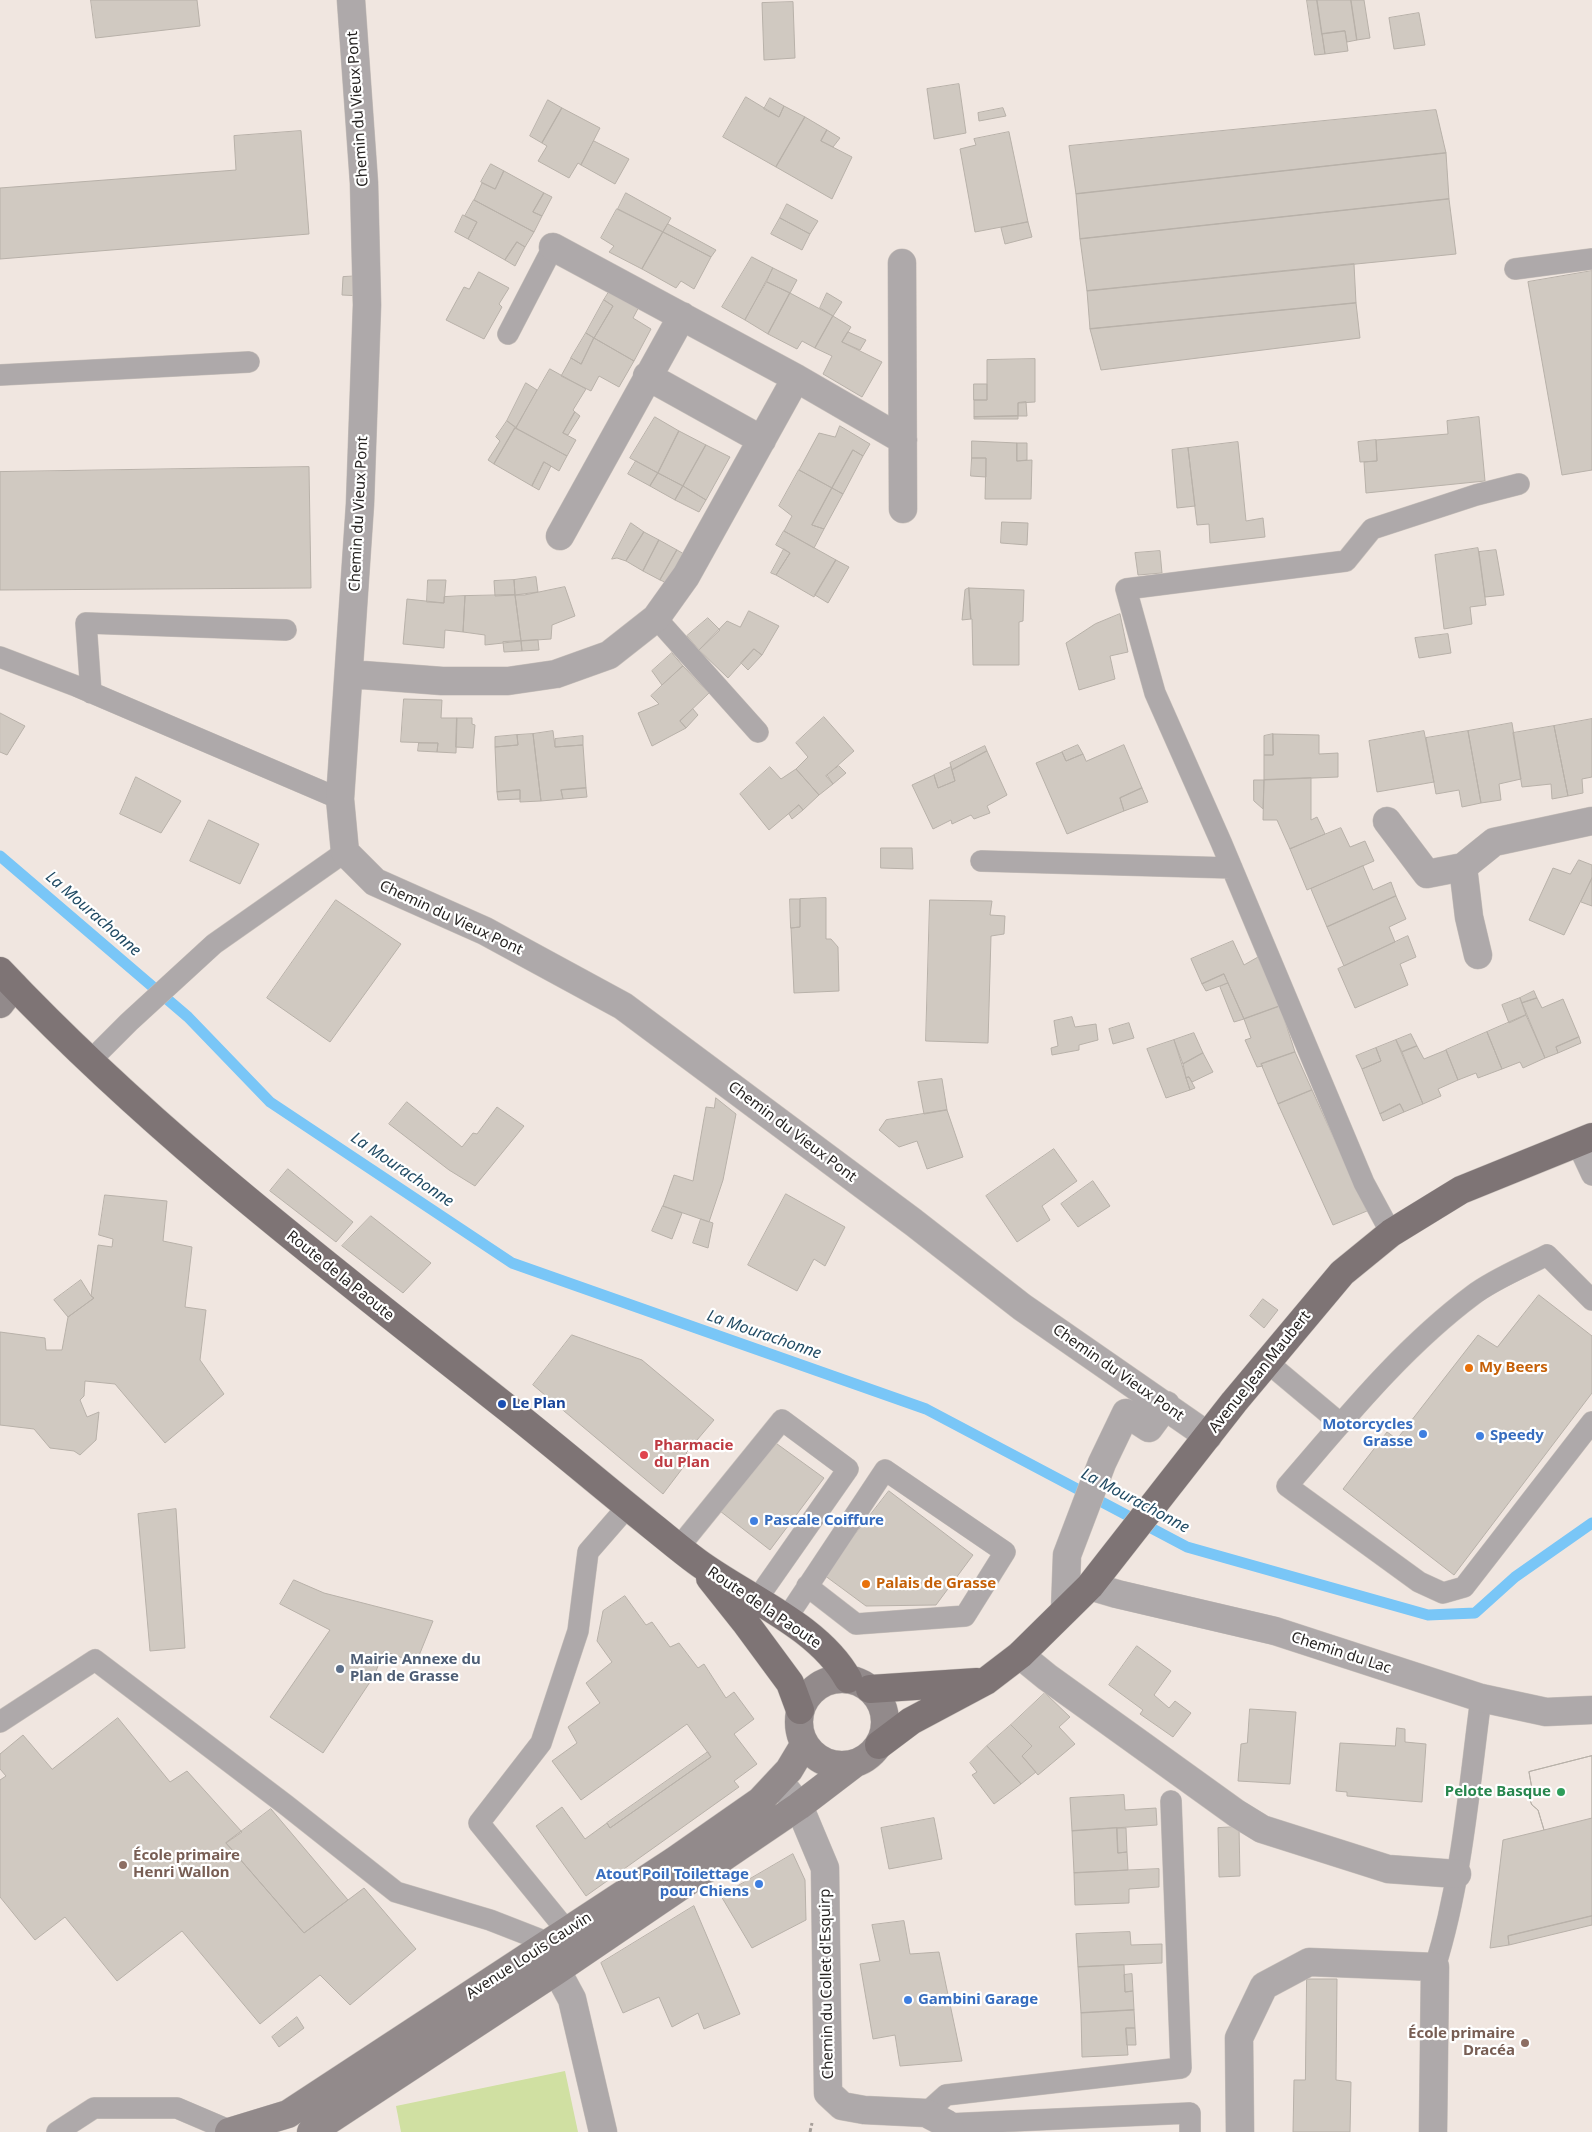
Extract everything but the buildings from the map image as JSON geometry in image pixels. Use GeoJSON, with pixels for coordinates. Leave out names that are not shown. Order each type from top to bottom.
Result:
{"type":"FeatureCollection","features":[{"type":"Feature","properties":{"kind":"main road","name":"Route de la Paoute"},"geometry":{"type":"LineString","coordinates":[[5,987],[160,1127],[271,1221],[687,1554],[757,1599],[828,1651],[859,1684]]}},
{"type":"Feature","properties":{"kind":"main road","name":"Avenue Jean Maubert"},"geometry":{"type":"LineString","coordinates":[[879,1744],[911,1721],[986,1681],[1020,1655],[1090,1586],[1267,1362],[1342,1273],[1391,1233],[1461,1190],[1584,1140]]}},
{"type":"Feature","properties":{"kind":"main road","name":"Route de la Paoute"},"geometry":{"type":"LineString","coordinates":[[687,1554],[746,1622],[790,1683],[800,1710]]}},
{"type":"Feature","properties":{"kind":"main road"},"geometry":{"type":"LineString","coordinates":[[859,1684],[986,1681]]}},
{"type":"Feature","properties":{"kind":"street","name":"Chemin du Vieux Pont"},"geometry":{"type":"LineString","coordinates":[[351,0],[364,183],[367,305],[360,504],[340,799],[345,852],[375,882],[486,931],[623,1006],[913,1222],[1022,1307],[1166,1405],[1208,1436]]}},
{"type":"Feature","properties":{"kind":"street"},"geometry":{"type":"LineString","coordinates":[[553,247],[796,378],[903,440]]}},
{"type":"Feature","properties":{"kind":"street"},"geometry":{"type":"LineString","coordinates":[[902,263],[903,509]]}},
{"type":"Feature","properties":{"kind":"street"},"geometry":{"type":"LineString","coordinates":[[560,536],[647,376],[682,316]]}},
{"type":"Feature","properties":{"kind":"street"},"geometry":{"type":"LineString","coordinates":[[647,376],[762,440]]}},
{"type":"Feature","properties":{"kind":"street"},"geometry":{"type":"LineString","coordinates":[[349,674],[442,681],[508,681],[556,674],[609,654],[656,618],[686,576],[796,378]]}},
{"type":"Feature","properties":{"kind":"street"},"geometry":{"type":"LineString","coordinates":[[1386,821],[1427,874],[1463,867],[1494,842],[1592,821]]}},
{"type":"Feature","properties":{"kind":"street"},"geometry":{"type":"LineString","coordinates":[[1463,867],[1469,917],[1478,955]]}},
{"type":"Feature","properties":{"kind":"street"},"geometry":{"type":"LineString","coordinates":[[1066,1610],[1067,1555],[1102,1463],[1126,1413],[1149,1428],[1166,1405]]}},
{"type":"Feature","properties":{"kind":"street","name":"Chemin du Lac"},"geometry":{"type":"LineString","coordinates":[[1090,1586],[1116,1594],[1275,1631],[1480,1698],[1546,1712],[1592,1710]]}},
{"type":"Feature","properties":{"kind":"street"},"geometry":{"type":"LineString","coordinates":[[1020,1655],[1236,1813],[1262,1829],[1388,1869],[1457,1874]]}},
{"type":"Feature","properties":{"kind":"street"},"geometry":{"type":"LineString","coordinates":[[836,1679],[859,1684],[883,1709],[884,1733],[879,1744],[864,1760],[854,1764],[826,1763],[814,1756],[804,1745],[798,1728],[800,1710],[805,1698],[814,1689],[836,1679]]}},
{"type":"Feature","properties":{"kind":"street","name":"Avenue Louis Cauvin"},"geometry":{"type":"LineString","coordinates":[[230,2132],[288,2114],[760,1801],[789,1770],[804,1745]]}},
{"type":"Feature","properties":{"kind":"street","name":"Avenue Louis Cauvin"},"geometry":{"type":"LineString","coordinates":[[311,2132],[799,1806],[854,1764]]}},
{"type":"Feature","properties":{"kind":"street","name":"Chemin du Collet d'Esquirp"},"geometry":{"type":"LineString","coordinates":[[779,1781],[799,1806],[825,1868],[828,2093],[842,2106],[941,2123]]}},
{"type":"Feature","properties":{"kind":"street"},"geometry":{"type":"LineString","coordinates":[[553,1940],[556,1970],[572,1999],[603,2132]]}},
{"type":"Feature","properties":{"kind":"street"},"geometry":{"type":"LineString","coordinates":[[1240,2132],[1239,2038],[1264,1986],[1309,1962],[1435,1967],[1433,2132]]}},
{"type":"Feature","properties":{"kind":"lane"},"geometry":{"type":"LineString","coordinates":[[508,334],[553,247]]}},
{"type":"Feature","properties":{"kind":"lane"},"geometry":{"type":"LineString","coordinates":[[1515,268],[1592,258]]}},
{"type":"Feature","properties":{"kind":"lane"},"geometry":{"type":"LineString","coordinates":[[0,375],[249,362]]}},
{"type":"Feature","properties":{"kind":"lane"},"geometry":{"type":"LineString","coordinates":[[1391,1233],[1364,1183],[1232,868],[1155,694],[1126,589],[1346,561],[1372,529],[1476,495],[1519,484]]}},
{"type":"Feature","properties":{"kind":"lane"},"geometry":{"type":"LineString","coordinates":[[656,618],[758,732]]}},
{"type":"Feature","properties":{"kind":"lane"},"geometry":{"type":"LineString","coordinates":[[91,693],[86,623],[286,630]]}},
{"type":"Feature","properties":{"kind":"lane"},"geometry":{"type":"LineString","coordinates":[[0,657],[91,693],[340,799]]}},
{"type":"Feature","properties":{"kind":"lane"},"geometry":{"type":"LineString","coordinates":[[90,1062],[129,1022],[214,944],[345,852]]}},
{"type":"Feature","properties":{"kind":"lane"},"geometry":{"type":"LineString","coordinates":[[981,861],[1232,868]]}},
{"type":"Feature","properties":{"kind":"lane"},"geometry":{"type":"LineString","coordinates":[[1584,1140],[1592,1175]]}},
{"type":"Feature","properties":{"kind":"lane"},"geometry":{"type":"LineString","coordinates":[[1592,1300],[1547,1255],[1475,1293],[1432,1327],[1341,1424],[1287,1486],[1419,1582],[1443,1593],[1464,1587],[1592,1422]]}},
{"type":"Feature","properties":{"kind":"lane"},"geometry":{"type":"LineString","coordinates":[[1267,1362],[1341,1424]]}},
{"type":"Feature","properties":{"kind":"lane"},"geometry":{"type":"LineString","coordinates":[[687,1554],[782,1420],[848,1469],[757,1599]]}},
{"type":"Feature","properties":{"kind":"lane"},"geometry":{"type":"LineString","coordinates":[[786,1619],[807,1586],[885,1470],[1005,1552],[965,1616],[856,1624],[807,1586]]}},
{"type":"Feature","properties":{"kind":"lane"},"geometry":{"type":"LineString","coordinates":[[553,1940],[479,1823],[541,1743],[578,1631],[588,1552],[628,1506]]}},
{"type":"Feature","properties":{"kind":"lane"},"geometry":{"type":"LineString","coordinates":[[0,1722],[94,1660],[286,1805],[396,1892],[553,1940]]}},
{"type":"Feature","properties":{"kind":"lane"},"geometry":{"type":"LineString","coordinates":[[1435,1967],[1442,1944],[1457,1874],[1480,1698]]}},
{"type":"Feature","properties":{"kind":"lane"},"geometry":{"type":"LineString","coordinates":[[1171,1802],[1181,2068],[946,2095],[941,2123],[1190,2113],[1190,2132]]}},
{"type":"Feature","properties":{"kind":"lane"},"geometry":{"type":"LineString","coordinates":[[57,2132],[94,2108],[177,2108],[230,2132]]}},
{"type":"Feature","properties":{"kind":"green space"},"geometry":{"type":"Polygon","coordinates":[[[565,2071],[578,2132],[401,2132],[396,2106],[565,2071]]]}},
{"type":"Feature","properties":{"kind":"waterway","name":"La Mourachonne"},"geometry":{"type":"LineString","coordinates":[[0,856],[188,1017],[270,1102],[512,1263],[926,1409],[1187,1547],[1428,1615],[1475,1613],[1515,1577],[1592,1523]]}},
{"type":"Feature","properties":{"kind":"place","name":"My Beers"},"geometry":{"type":"Point","coordinates":[1469,1368]}},
{"type":"Feature","properties":{"kind":"place","name":"Le Plan"},"geometry":{"type":"Point","coordinates":[502,1404]}},
{"type":"Feature","properties":{"kind":"place","name":"Motorcycles Grasse"},"geometry":{"type":"Point","coordinates":[1423,1434]}},
{"type":"Feature","properties":{"kind":"place","name":"Speedy"},"geometry":{"type":"Point","coordinates":[1480,1436]}},
{"type":"Feature","properties":{"kind":"place","name":"Pharmacie du Plan"},"geometry":{"type":"Point","coordinates":[644,1455]}},
{"type":"Feature","properties":{"kind":"place","name":"Pascale Coiffure"},"geometry":{"type":"Point","coordinates":[754,1521]}},
{"type":"Feature","properties":{"kind":"place","name":"Palais de Grasse"},"geometry":{"type":"Point","coordinates":[866,1584]}},
{"type":"Feature","properties":{"kind":"place","name":"Mairie Annexe du Plan de Grasse"},"geometry":{"type":"Point","coordinates":[340,1669]}},
{"type":"Feature","properties":{"kind":"place","name":"Pelote Basque"},"geometry":{"type":"Point","coordinates":[1561,1792]}},
{"type":"Feature","properties":{"kind":"place","name":"École primaire Henri Wallon"},"geometry":{"type":"Point","coordinates":[123,1865]}},
{"type":"Feature","properties":{"kind":"place","name":"Atout Poil Toilettage pour Chiens"},"geometry":{"type":"Point","coordinates":[759,1884]}},
{"type":"Feature","properties":{"kind":"place","name":"Gambini Garage"},"geometry":{"type":"Point","coordinates":[908,2000]}},
{"type":"Feature","properties":{"kind":"place","name":"École primaire Dracéa"},"geometry":{"type":"Point","coordinates":[1525,2043]}}]}
